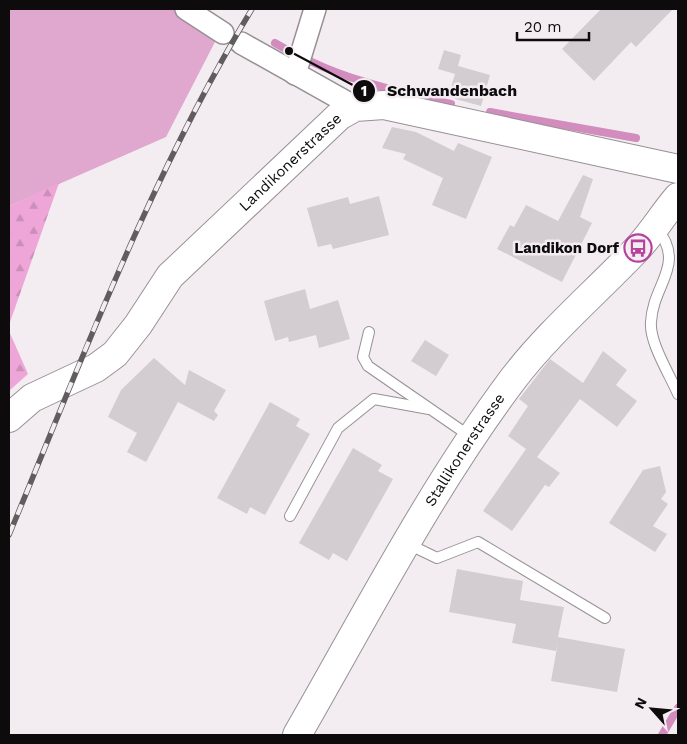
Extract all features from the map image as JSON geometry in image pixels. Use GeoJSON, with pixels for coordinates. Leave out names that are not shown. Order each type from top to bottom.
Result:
{"type":"FeatureCollection","features":[{"type":"Feature","properties":{"kind":"street"},"geometry":{"type":"LineString","coordinates":[[186,9],[232,38],[355,107]]}},
{"type":"Feature","properties":{"kind":"street"},"geometry":{"type":"LineString","coordinates":[[295,74],[315,9]]}},
{"type":"Feature","properties":{"kind":"street","name":"Landikonerstrasse"},"geometry":{"type":"LineString","coordinates":[[9,418],[32,398],[96,368],[115,354],[138,325],[170,276],[339,116],[355,107],[384,105],[678,169]]}},
{"type":"Feature","properties":{"kind":"street","name":"Stallikonerstrasse"},"geometry":{"type":"LineString","coordinates":[[297,735],[407,544],[471,438],[514,378],[546,340],[638,248],[678,196]]}},
{"type":"Feature","properties":{"kind":"lane"},"geometry":{"type":"LineString","coordinates":[[656,227],[671,240],[677,261],[673,274],[652,311],[652,335],[678,394]]}},
{"type":"Feature","properties":{"kind":"lane"},"geometry":{"type":"LineString","coordinates":[[369,332],[362,357],[368,366],[471,438]]}},
{"type":"Feature","properties":{"kind":"lane"},"geometry":{"type":"LineString","coordinates":[[290,516],[338,428],[374,399],[429,409]]}},
{"type":"Feature","properties":{"kind":"lane"},"geometry":{"type":"LineString","coordinates":[[407,544],[438,558],[478,542],[605,618]]}},
{"type":"Feature","properties":{"kind":"shaded area"},"geometry":{"type":"Polygon","coordinates":[[[9,9],[174,9],[216,40],[166,137],[9,206],[9,9]]]}},
{"type":"Feature","properties":{"kind":"green space"},"geometry":{"type":"Polygon","coordinates":[[[59,183],[9,325],[9,206],[59,183]]]}},
{"type":"Feature","properties":{"kind":"green space"},"geometry":{"type":"Polygon","coordinates":[[[9,331],[28,374],[9,391],[9,331]]]}},
{"type":"Feature","properties":{"kind":"building"},"geometry":{"type":"Polygon","coordinates":[[[601,9],[673,9],[636,47],[631,42],[594,81],[562,49],[601,9]]]}},
{"type":"Feature","properties":{"kind":"building"},"geometry":{"type":"Polygon","coordinates":[[[444,50],[461,55],[458,66],[490,75],[481,106],[448,97],[455,74],[438,69],[444,50]]]}},
{"type":"Feature","properties":{"kind":"building"},"geometry":{"type":"Polygon","coordinates":[[[392,127],[416,132],[454,151],[458,143],[492,157],[466,219],[432,205],[443,178],[403,159],[406,154],[382,148],[392,127]]]}},
{"type":"Feature","properties":{"kind":"building"},"geometry":{"type":"Polygon","coordinates":[[[583,175],[593,179],[580,217],[592,223],[562,282],[497,249],[510,225],[514,227],[526,205],[558,221],[583,175]]]}},
{"type":"Feature","properties":{"kind":"building"},"geometry":{"type":"Polygon","coordinates":[[[379,196],[389,235],[333,249],[331,244],[318,247],[307,208],[348,197],[350,204],[379,196]]]}},
{"type":"Feature","properties":{"kind":"building"},"geometry":{"type":"Polygon","coordinates":[[[305,289],[310,309],[338,300],[350,339],[319,348],[316,335],[289,342],[288,337],[275,341],[264,301],[305,289]]]}},
{"type":"Feature","properties":{"kind":"building"},"geometry":{"type":"Polygon","coordinates":[[[425,340],[449,355],[436,376],[411,361],[425,340]]]}},
{"type":"Feature","properties":{"kind":"building"},"geometry":{"type":"Polygon","coordinates":[[[603,351],[627,370],[616,385],[637,401],[617,427],[580,399],[537,457],[560,473],[549,487],[545,485],[512,531],[483,511],[526,449],[508,436],[528,406],[519,399],[550,359],[583,383],[603,351]]]}},
{"type":"Feature","properties":{"kind":"building"},"geometry":{"type":"Polygon","coordinates":[[[154,358],[185,385],[189,370],[226,390],[214,411],[218,415],[214,421],[178,402],[146,462],[127,452],[137,433],[108,417],[121,390],[154,358]]]}},
{"type":"Feature","properties":{"kind":"building"},"geometry":{"type":"Polygon","coordinates":[[[270,402],[300,419],[296,426],[310,434],[265,515],[250,507],[247,514],[217,498],[270,402]]]}},
{"type":"Feature","properties":{"kind":"building"},"geometry":{"type":"Polygon","coordinates":[[[353,448],[382,465],[378,471],[393,479],[347,561],[333,553],[329,560],[299,543],[353,448]]]}},
{"type":"Feature","properties":{"kind":"building"},"geometry":{"type":"Polygon","coordinates":[[[660,466],[666,492],[661,499],[668,504],[653,526],[667,534],[655,552],[609,523],[643,470],[660,466]]]}},
{"type":"Feature","properties":{"kind":"building"},"geometry":{"type":"Polygon","coordinates":[[[457,569],[523,581],[520,600],[564,607],[558,637],[625,649],[617,692],[551,681],[558,642],[556,651],[512,643],[516,624],[449,612],[457,569]]]}},
{"type":"Feature","properties":{"kind":"waterway"},"geometry":{"type":"LineString","coordinates":[[275,43],[289,51]]}},
{"type":"Feature","properties":{"kind":"waterway"},"geometry":{"type":"LineString","coordinates":[[312,62],[346,76],[451,104]]}},
{"type":"Feature","properties":{"kind":"waterway"},"geometry":{"type":"LineString","coordinates":[[490,112],[636,138]]}},
{"type":"Feature","properties":{"kind":"waterway"},"geometry":{"type":"LineString","coordinates":[[662,735],[678,708]]}},
{"type":"Feature","properties":{"kind":"railway"},"geometry":{"type":"LineString","coordinates":[[9,535],[92,334],[150,201],[182,136],[252,9]]}},
{"type":"Feature","properties":{"kind":"place","name":"Schwandenbach"},"geometry":{"type":"Point","coordinates":[289,51]}},
{"type":"Feature","properties":{"kind":"place","name":"Landikon Dorf"},"geometry":{"type":"Point","coordinates":[638,248]}}]}
